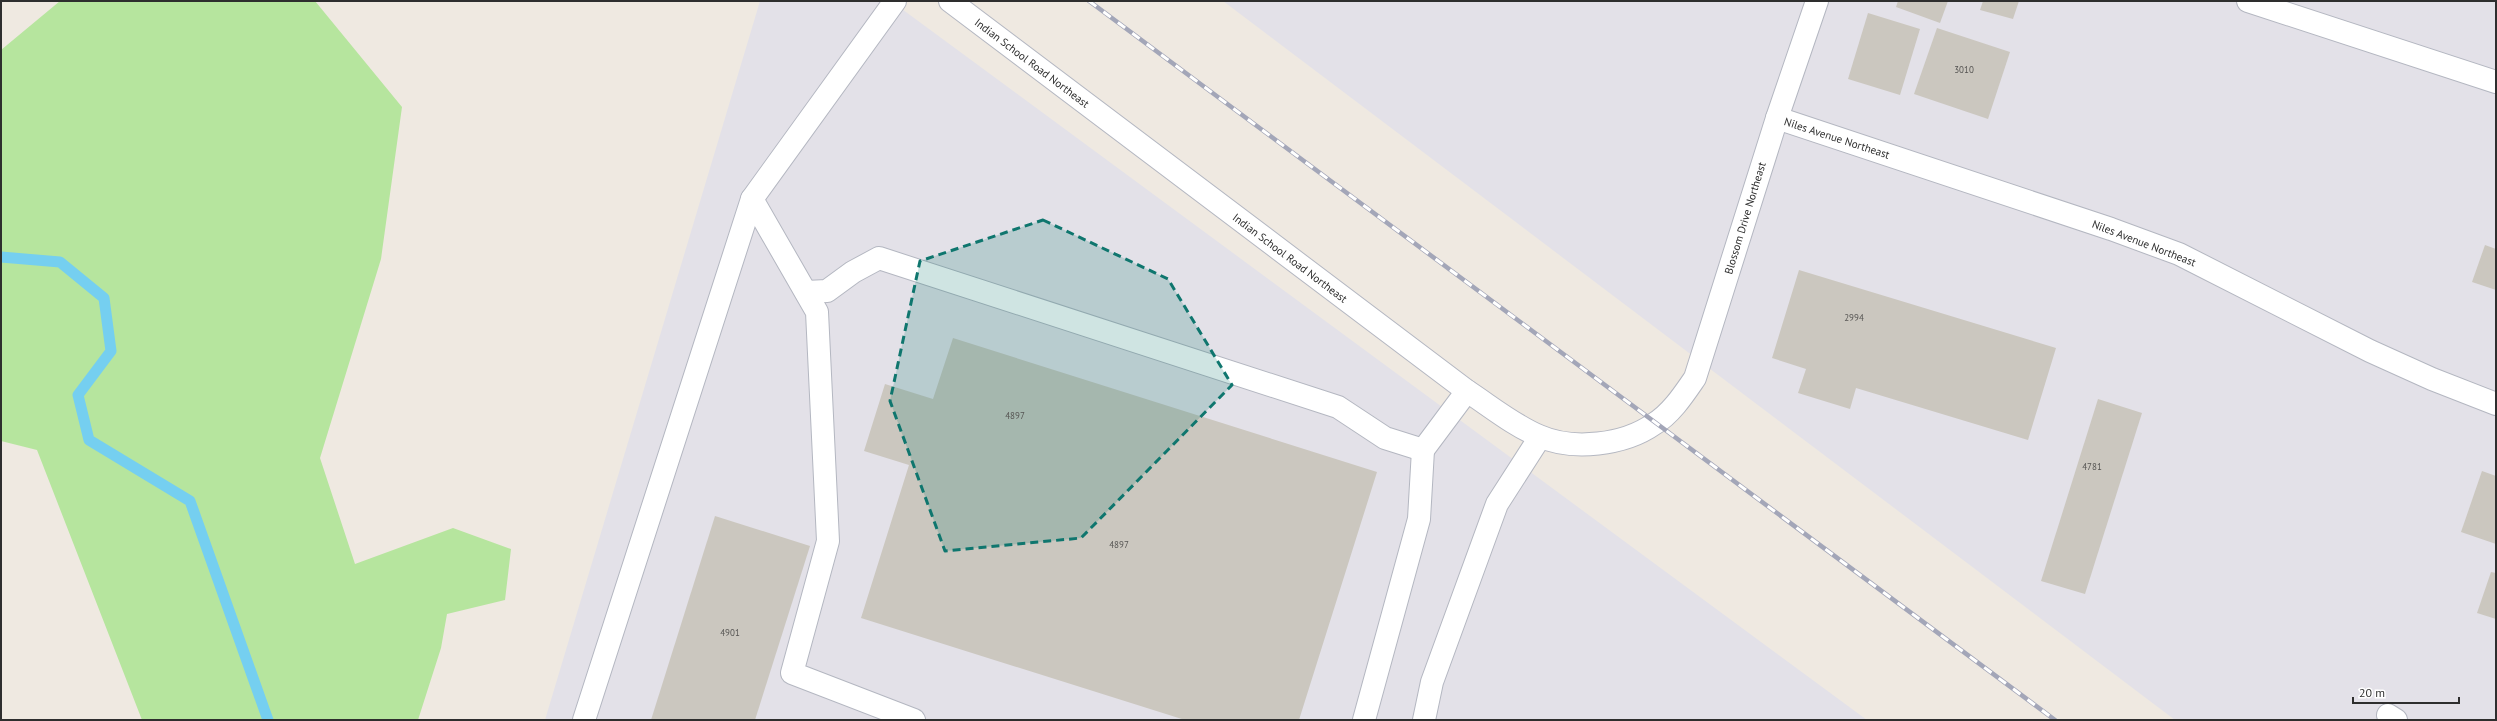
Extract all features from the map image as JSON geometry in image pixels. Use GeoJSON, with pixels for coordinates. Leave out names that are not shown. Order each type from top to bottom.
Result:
{"type":"FeatureCollection","features":[{"type":"Feature","properties":{"kind":"street"},"geometry":{"type":"LineString","coordinates":[[584,720],[752,199],[895,1]]}},
{"type":"Feature","properties":{"kind":"street","name":"Indian School Road Northeast"},"geometry":{"type":"LineString","coordinates":[[950,1],[1467,391],[1515,423],[1540,437],[1566,443],[1600,444],[1631,435],[1655,424]]}},
{"type":"Feature","properties":{"kind":"street","name":"Blossom Drive Northeast"},"geometry":{"type":"LineString","coordinates":[[1655,424],[1681,398],[1694,378],[1776,118],[1817,1]]}},
{"type":"Feature","properties":{"kind":"street"},"geometry":{"type":"LineString","coordinates":[[2248,1],[2496,82]]}},
{"type":"Feature","properties":{"kind":"street","name":"Niles Avenue Northeast"},"geometry":{"type":"LineString","coordinates":[[1776,118],[2111,229],[2179,254],[2370,351],[2432,379],[2496,404]]}},
{"type":"Feature","properties":{"kind":"street"},"geometry":{"type":"LineString","coordinates":[[752,199],[817,312],[828,540],[792,673],[914,720]]}},
{"type":"Feature","properties":{"kind":"street"},"geometry":{"type":"LineString","coordinates":[[806,292],[827,291],[853,272],[880,258],[1338,407],[1385,438],[1422,450]]}},
{"type":"Feature","properties":{"kind":"street"},"geometry":{"type":"LineString","coordinates":[[1364,720],[1419,519],[1422,450],[1467,391]]}},
{"type":"Feature","properties":{"kind":"street"},"geometry":{"type":"LineString","coordinates":[[1424,720],[1432,682],[1497,504],[1540,437]]}},
{"type":"Feature","properties":{"kind":"highlighted area"},"geometry":{"type":"Polygon","coordinates":[[[1043,220],[1168,279],[1232,385],[1081,538],[945,551],[890,401],[920,261],[1043,220]]]}},
{"type":"Feature","properties":{"kind":"shaded area"},"geometry":{"type":"Polygon","coordinates":[[[760,1],[891,1],[1867,720],[545,720],[760,1]]]}},
{"type":"Feature","properties":{"kind":"shaded area"},"geometry":{"type":"Polygon","coordinates":[[[1223,1],[2496,1],[2496,720],[2175,720],[1223,1]]]}},
{"type":"Feature","properties":{"kind":"green space"},"geometry":{"type":"Polygon","coordinates":[[[60,1],[315,1],[402,107],[381,259],[320,458],[355,564],[453,528],[511,549],[505,600],[447,614],[441,648],[418,720],[142,720],[37,450],[1,441],[1,50],[60,1]]]}},
{"type":"Feature","properties":{"kind":"building"},"geometry":{"type":"Polygon","coordinates":[[[1898,1],[1948,1],[1940,23],[1896,7],[1898,1]]]}},
{"type":"Feature","properties":{"kind":"building"},"geometry":{"type":"Polygon","coordinates":[[[1983,1],[2019,1],[2013,19],[1980,10],[1983,1]]]}},
{"type":"Feature","properties":{"kind":"building"},"geometry":{"type":"Polygon","coordinates":[[[1868,13],[1920,29],[1900,95],[1848,79],[1868,13]]]}},
{"type":"Feature","properties":{"kind":"building"},"geometry":{"type":"Polygon","coordinates":[[[1937,28],[2010,52],[1988,119],[1914,94],[1937,28]]]}},
{"type":"Feature","properties":{"kind":"building"},"geometry":{"type":"Polygon","coordinates":[[[2485,245],[2496,249],[2496,290],[2472,282],[2485,245]]]}},
{"type":"Feature","properties":{"kind":"building"},"geometry":{"type":"Polygon","coordinates":[[[1799,270],[2056,348],[2028,440],[1856,388],[1850,409],[1798,393],[1806,369],[1772,358],[1799,270]]]}},
{"type":"Feature","properties":{"kind":"building"},"geometry":{"type":"Polygon","coordinates":[[[953,338],[1377,472],[1299,720],[1185,720],[861,618],[909,465],[864,451],[885,384],[933,399],[953,338]]]}},
{"type":"Feature","properties":{"kind":"building"},"geometry":{"type":"Polygon","coordinates":[[[2098,399],[2142,413],[2085,594],[2041,581],[2098,399]]]}},
{"type":"Feature","properties":{"kind":"building"},"geometry":{"type":"Polygon","coordinates":[[[2482,471],[2496,476],[2496,544],[2461,532],[2482,471]]]}},
{"type":"Feature","properties":{"kind":"building"},"geometry":{"type":"Polygon","coordinates":[[[715,516],[810,546],[755,720],[651,720],[715,516]]]}},
{"type":"Feature","properties":{"kind":"building"},"geometry":{"type":"Polygon","coordinates":[[[2491,572],[2496,573],[2496,619],[2477,613],[2491,572]]]}},
{"type":"Feature","properties":{"kind":"waterway"},"geometry":{"type":"LineString","coordinates":[[1,257],[60,262],[104,298],[111,351],[78,395],[89,440],[190,501],[268,720]]}},
{"type":"Feature","properties":{"kind":"railway"},"geometry":{"type":"LineString","coordinates":[[1089,1],[2055,720]]}}]}
